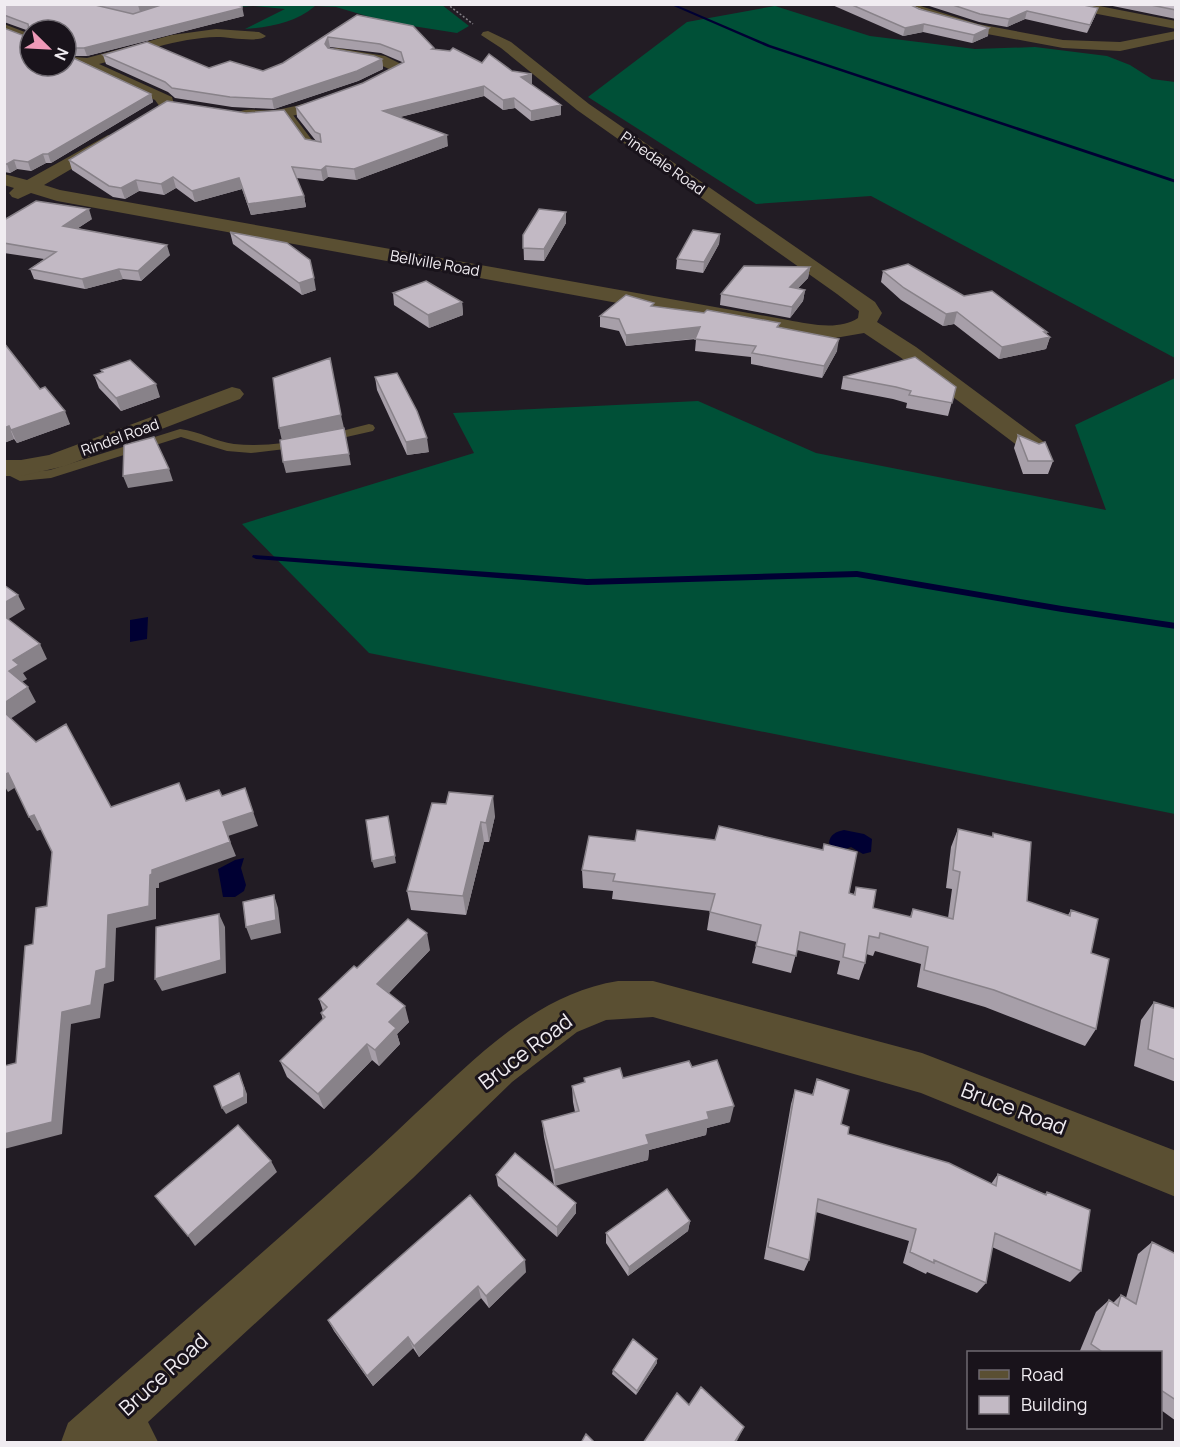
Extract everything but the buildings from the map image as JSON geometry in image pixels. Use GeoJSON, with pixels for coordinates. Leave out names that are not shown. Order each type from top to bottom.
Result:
{"type":"FeatureCollection","features":[{"type":"Feature","properties":{"kind":"street"},"geometry":{"type":"LineString","coordinates":[[901,4],[928,14],[1003,33],[1069,43],[1118,46],[1176,35]]}},
{"type":"Feature","properties":{"kind":"street"},"geometry":{"type":"LineString","coordinates":[[1066,4],[1176,25]]}},
{"type":"Feature","properties":{"kind":"street"},"geometry":{"type":"LineString","coordinates":[[4,28],[18,34]]}},
{"type":"Feature","properties":{"kind":"street"},"geometry":{"type":"LineString","coordinates":[[85,63],[208,33],[242,32],[259,36]]}},
{"type":"Feature","properties":{"kind":"street","name":"Pinedale Road"},"geometry":{"type":"LineString","coordinates":[[488,35],[506,45],[583,107],[863,304],[871,313],[865,324]]}},
{"type":"Feature","properties":{"kind":"street"},"geometry":{"type":"LineString","coordinates":[[222,113],[269,116],[287,113],[364,86],[396,71],[396,67],[387,61],[335,52]]}},
{"type":"Feature","properties":{"kind":"street"},"geometry":{"type":"LineString","coordinates":[[78,60],[161,97],[166,100],[166,104]]}},
{"type":"Feature","properties":{"kind":"street"},"geometry":{"type":"LineString","coordinates":[[151,115],[166,104],[186,107]]}},
{"type":"Feature","properties":{"kind":"street"},"geometry":{"type":"LineString","coordinates":[[4,202],[126,130]]}},
{"type":"Feature","properties":{"kind":"street","name":"Bellville Road"},"geometry":{"type":"LineString","coordinates":[[4,179],[28,187],[117,206],[788,327],[833,332],[847,331],[865,324]]}},
{"type":"Feature","properties":{"kind":"street"},"geometry":{"type":"LineString","coordinates":[[865,324],[908,352],[1035,447]]}},
{"type":"Feature","properties":{"kind":"street","name":"Rindel Road"},"geometry":{"type":"LineString","coordinates":[[5,468],[56,461],[232,394]]}},
{"type":"Feature","properties":{"kind":"street","name":"Bruce Road"},"geometry":{"type":"LineString","coordinates":[[107,1438],[480,1083],[540,1033],[563,1018],[614,998],[653,999],[922,1073],[1176,1174]]}},
{"type":"Feature","properties":{"kind":"lane"},"geometry":{"type":"LineString","coordinates":[[287,113],[312,146],[318,149]]}},
{"type":"Feature","properties":{"kind":"lane"},"geometry":{"type":"LineString","coordinates":[[5,468],[20,477],[51,474],[180,433],[188,433],[225,446],[257,448],[290,444],[369,428]]}},
{"type":"Feature","properties":{"kind":"path"},"geometry":{"type":"LineString","coordinates":[[447,4],[488,35]]}},
{"type":"Feature","properties":{"kind":"green space"},"geometry":{"type":"Polygon","coordinates":[[[227,4],[442,5],[469,26],[457,33],[387,22],[336,7],[315,6],[282,23],[245,29],[285,9],[253,6],[223,8],[227,4]]]}},
{"type":"Feature","properties":{"kind":"green space"},"geometry":{"type":"Polygon","coordinates":[[[775,6],[870,36],[975,49],[1035,47],[1107,56],[1130,65],[1152,79],[1175,82],[1175,358],[871,196],[756,204],[588,97],[687,22],[775,6]]]}},
{"type":"Feature","properties":{"kind":"green space"},"geometry":{"type":"Polygon","coordinates":[[[1175,378],[1175,814],[369,653],[242,524],[474,453],[453,413],[698,401],[816,453],[1106,510],[1075,425],[1175,378]]]}},
{"type":"Feature","properties":{"kind":"shaded area"},"geometry":{"type":"Polygon","coordinates":[[[148,617],[147,639],[130,642],[130,620],[148,617]]]}},
{"type":"Feature","properties":{"kind":"shaded area"},"geometry":{"type":"Polygon","coordinates":[[[844,830],[864,834],[872,839],[871,852],[863,854],[851,847],[843,850],[834,849],[829,843],[832,835],[844,830]]]}},
{"type":"Feature","properties":{"kind":"shaded area"},"geometry":{"type":"Polygon","coordinates":[[[244,858],[241,868],[246,885],[244,891],[235,897],[223,897],[218,869],[244,858]]]}},
{"type":"Feature","properties":{"kind":"waterway"},"geometry":{"type":"LineString","coordinates":[[670,4],[769,46],[1176,182]]}},
{"type":"Feature","properties":{"kind":"waterway"},"geometry":{"type":"LineString","coordinates":[[256,557],[587,582],[857,574],[1176,626]]}}]}
